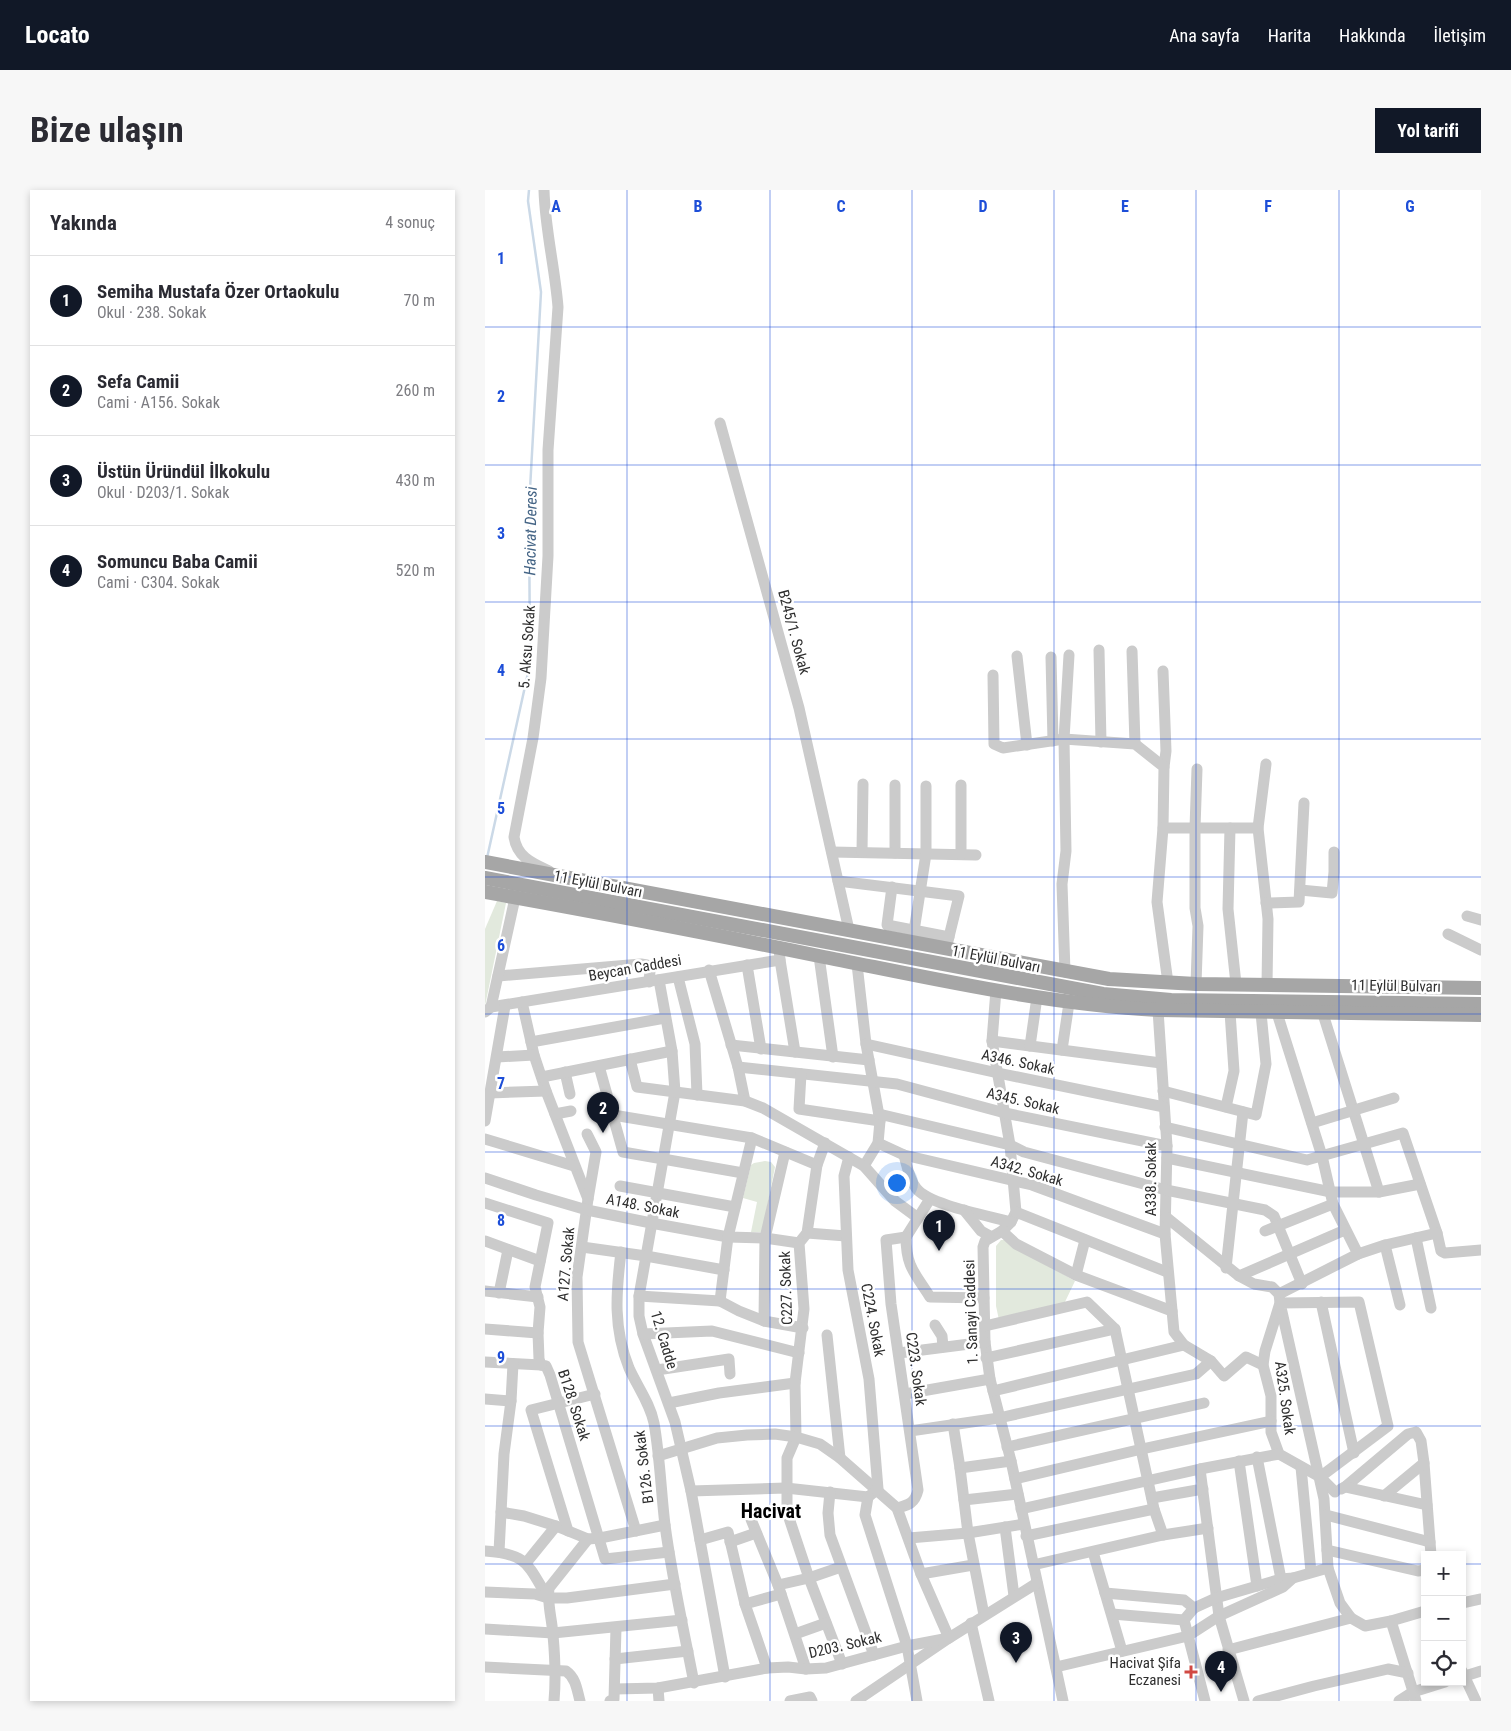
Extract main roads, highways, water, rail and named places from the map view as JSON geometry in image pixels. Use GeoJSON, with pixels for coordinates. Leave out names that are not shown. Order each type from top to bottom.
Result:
{"type":"FeatureCollection","features":[{"type":"Feature","properties":{"kind":"main road","name":"11 Eylül Bulvarı"},"geometry":{"type":"LineString","coordinates":[[485,862],[849,930],[948,943],[1065,972],[1109,980],[1196,984],[1481,988]]}},
{"type":"Feature","properties":{"kind":"main road"},"geometry":{"type":"LineString","coordinates":[[485,878],[511,892]]}},
{"type":"Feature","properties":{"kind":"main road"},"geometry":{"type":"LineString","coordinates":[[485,892],[511,892],[780,954],[819,956],[1069,1003],[1113,1008],[1158,1010],[1481,1015]]}},
{"type":"Feature","properties":{"kind":"main road","name":"11 Eylül Bulvarı"},"geometry":{"type":"LineString","coordinates":[[511,892],[1103,994],[1171,1000],[1481,1004]]}},
{"type":"Feature","properties":{"kind":"waterway","name":"Hacivat Deresi"},"geometry":{"type":"LineString","coordinates":[[487,858],[530,664],[529,507],[541,292],[528,201],[529,190]]}},
{"type":"Feature","properties":{"kind":"place","name":"Sefa Camii"},"geometry":{"type":"Point","coordinates":[603,1133]}},
{"type":"Feature","properties":{"kind":"place","name":"Semiha Mustafa Özer Ortaokulu"},"geometry":{"type":"Point","coordinates":[939,1251]}},
{"type":"Feature","properties":{"kind":"place","name":"Üstün Üründül İlkokulu"},"geometry":{"type":"Point","coordinates":[1016,1663]}},
{"type":"Feature","properties":{"kind":"place","name":"Hacivat Şifa Eczanesi"},"geometry":{"type":"Point","coordinates":[1191,1672]}},
{"type":"Feature","properties":{"kind":"place","name":"Somuncu Baba Camii"},"geometry":{"type":"Point","coordinates":[1221,1692]}},
{"type":"Feature","properties":{"kind":"district","name":"Hacivat"},"geometry":{"type":"Point","coordinates":[771,1511]}}]}
